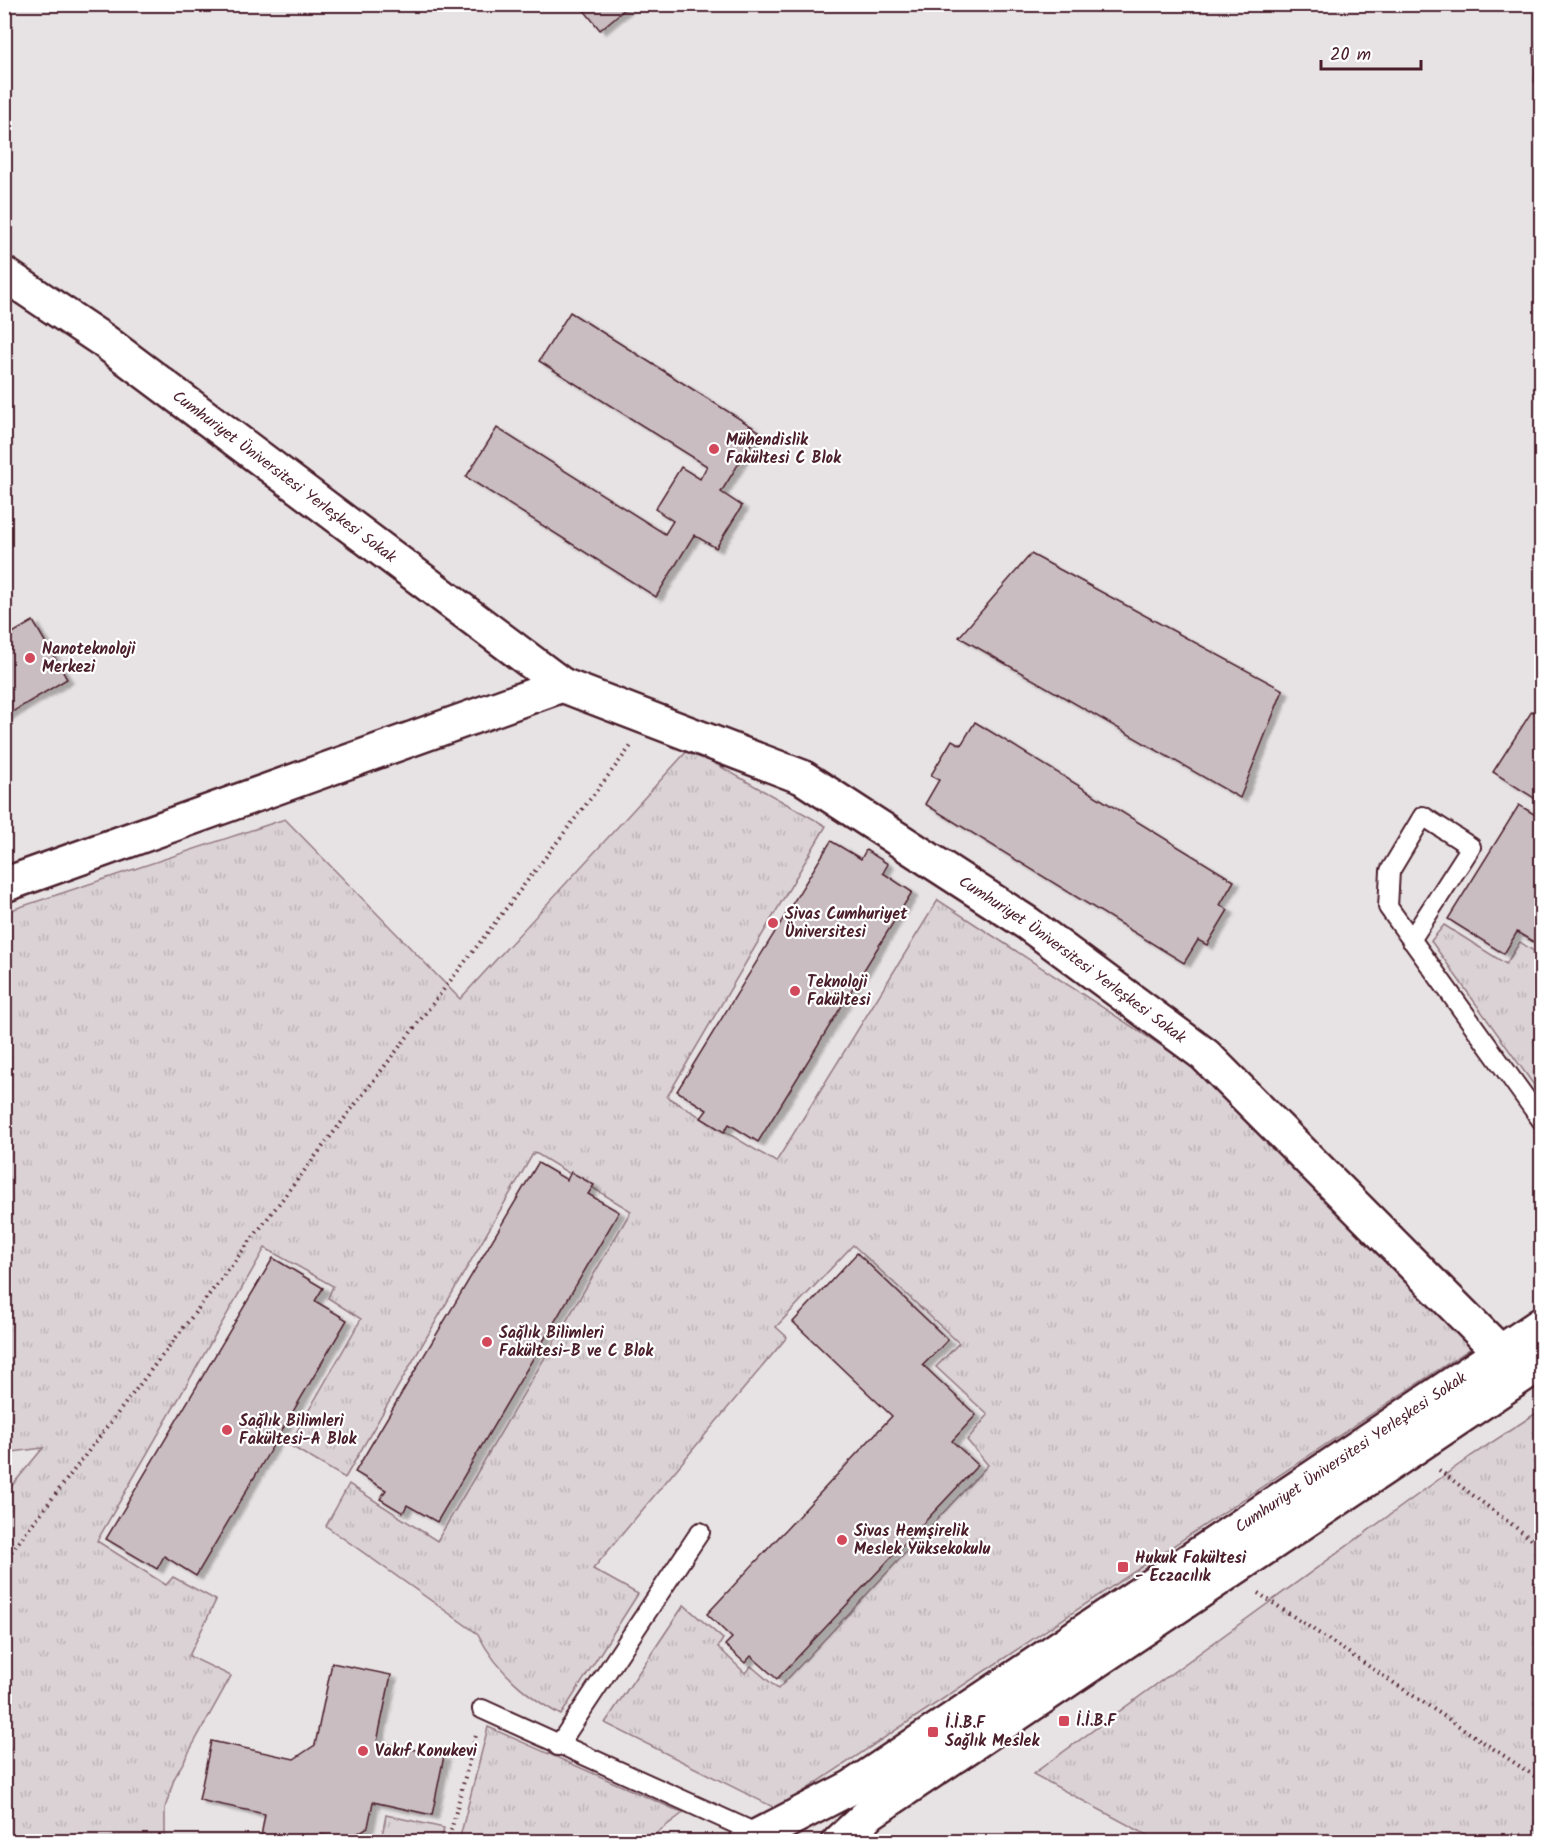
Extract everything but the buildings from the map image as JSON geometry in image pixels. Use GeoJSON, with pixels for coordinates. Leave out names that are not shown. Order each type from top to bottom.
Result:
{"type":"FeatureCollection","features":[{"type":"Feature","properties":{"kind":"street","name":"Cumhuriyet Üniversitesi Yerleşkesi Sokak"},"geometry":{"type":"LineString","coordinates":[[4,274],[104,341],[562,685],[802,777],[1027,923],[1205,1055],[1500,1352]]}},
{"type":"Feature","properties":{"kind":"street"},"geometry":{"type":"LineString","coordinates":[[4,885],[562,685]]}},
{"type":"Feature","properties":{"kind":"street","name":"Cumhuriyet Üniversitesi Yerleşkesi Sokak"},"geometry":{"type":"LineString","coordinates":[[752,1838],[852,1787],[1542,1324]]}},
{"type":"Feature","properties":{"kind":"street","name":"Cumhuriyet Üniversitesi Yerleşkesi Sokak"},"geometry":{"type":"LineString","coordinates":[[838,1842],[871,1812],[1122,1643],[1230,1574],[1542,1362]]}},
{"type":"Feature","properties":{"kind":"lane"},"geometry":{"type":"LineString","coordinates":[[1411,940],[1471,847],[1423,816],[1390,871],[1388,907],[1411,940],[1542,1121]]}},
{"type":"Feature","properties":{"kind":"lane"},"geometry":{"type":"LineString","coordinates":[[558,1746],[700,1532]]}},
{"type":"Feature","properties":{"kind":"lane"},"geometry":{"type":"LineString","coordinates":[[482,1709],[752,1838]]}},
{"type":"Feature","properties":{"kind":"path"},"geometry":{"type":"LineString","coordinates":[[4,1561],[651,719]]}},
{"type":"Feature","properties":{"kind":"path"},"geometry":{"type":"LineString","coordinates":[[1412,1449],[1542,1547]]}},
{"type":"Feature","properties":{"kind":"path"},"geometry":{"type":"LineString","coordinates":[[1230,1574],[1542,1781]]}},
{"type":"Feature","properties":{"kind":"path"},"geometry":{"type":"LineString","coordinates":[[448,1842],[482,1709]]}},
{"type":"Feature","properties":{"kind":"shaded area","name":"Sivas Cumhuriyet Üniversitesi"},"geometry":{"type":"Polygon","coordinates":[[[5,5],[1541,5],[1541,1841],[5,1841],[5,5]]]}},
{"type":"Feature","properties":{"kind":"green space"},"geometry":{"type":"Polygon","coordinates":[[[1540,5],[1542,5],[1541,87],[1534,82],[1540,5]]]}},
{"type":"Feature","properties":{"kind":"green space"},"geometry":{"type":"Polygon","coordinates":[[[689,749],[826,826],[667,1097],[776,1162],[938,900],[1197,1069],[1477,1344],[777,1809],[605,1723],[684,1605],[723,1639],[718,1647],[745,1673],[751,1666],[778,1689],[988,1465],[967,1440],[988,1415],[936,1367],[959,1343],[853,1245],[776,1327],[787,1337],[593,1569],[638,1594],[561,1715],[548,1708],[513,1681],[485,1647],[478,1634],[326,1526],[349,1484],[437,1541],[631,1211],[534,1152],[345,1478],[289,1445],[361,1319],[328,1298],[333,1286],[265,1248],[97,1541],[166,1585],[173,1577],[216,1600],[189,1656],[231,1676],[174,1779],[165,1808],[165,1841],[5,1841],[5,1494],[43,1448],[5,1453],[5,912],[285,819],[460,999],[689,749]]]}},
{"type":"Feature","properties":{"kind":"green space"},"geometry":{"type":"Polygon","coordinates":[[[1444,925],[1506,964],[1520,942],[1541,956],[1541,1095],[1431,941],[1444,925]]]}},
{"type":"Feature","properties":{"kind":"green space"},"geometry":{"type":"Polygon","coordinates":[[[1541,1410],[1541,1841],[1158,1841],[1033,1774],[1471,1456],[1541,1410]]]}},
{"type":"Feature","properties":{"kind":"green space"},"geometry":{"type":"Polygon","coordinates":[[[488,1727],[683,1813],[646,1841],[459,1841],[488,1727]]]}},
{"type":"Feature","properties":{"kind":"green space"},"geometry":{"type":"Polygon","coordinates":[[[386,1815],[444,1828],[441,1841],[381,1841],[386,1815]]]}},
{"type":"Feature","properties":{"kind":"place","name":"Mühendislik Fakültesi C Blok"},"geometry":{"type":"Point","coordinates":[714,449]}},
{"type":"Feature","properties":{"kind":"place","name":"Nanoteknoloji Merkezi"},"geometry":{"type":"Point","coordinates":[30,658]}},
{"type":"Feature","properties":{"kind":"place","name":"Sivas Cumhuriyet Üniversitesi"},"geometry":{"type":"Point","coordinates":[773,923]}},
{"type":"Feature","properties":{"kind":"place","name":"Teknoloji Fakültesi"},"geometry":{"type":"Point","coordinates":[795,991]}},
{"type":"Feature","properties":{"kind":"place","name":"Sağlık Bilimleri Fakültesi-B ve C Blok"},"geometry":{"type":"Point","coordinates":[487,1342]}},
{"type":"Feature","properties":{"kind":"place","name":"Sağlık Bilimleri Fakültesi-A Blok"},"geometry":{"type":"Point","coordinates":[227,1430]}},
{"type":"Feature","properties":{"kind":"place","name":"Sivas Hemşirelik Meslek Yüksekokulu"},"geometry":{"type":"Point","coordinates":[842,1540]}},
{"type":"Feature","properties":{"kind":"place","name":"Hukuk Fakültesi - Eczacılık"},"geometry":{"type":"Point","coordinates":[1123,1567]}},
{"type":"Feature","properties":{"kind":"place","name":"İ.İ.B.F"},"geometry":{"type":"Point","coordinates":[1064,1721]}},
{"type":"Feature","properties":{"kind":"place","name":"İ.İ.B.F Sağlık Meslek"},"geometry":{"type":"Point","coordinates":[933,1732]}},
{"type":"Feature","properties":{"kind":"place","name":"Vakıf Konukevi"},"geometry":{"type":"Point","coordinates":[363,1751]}}]}
